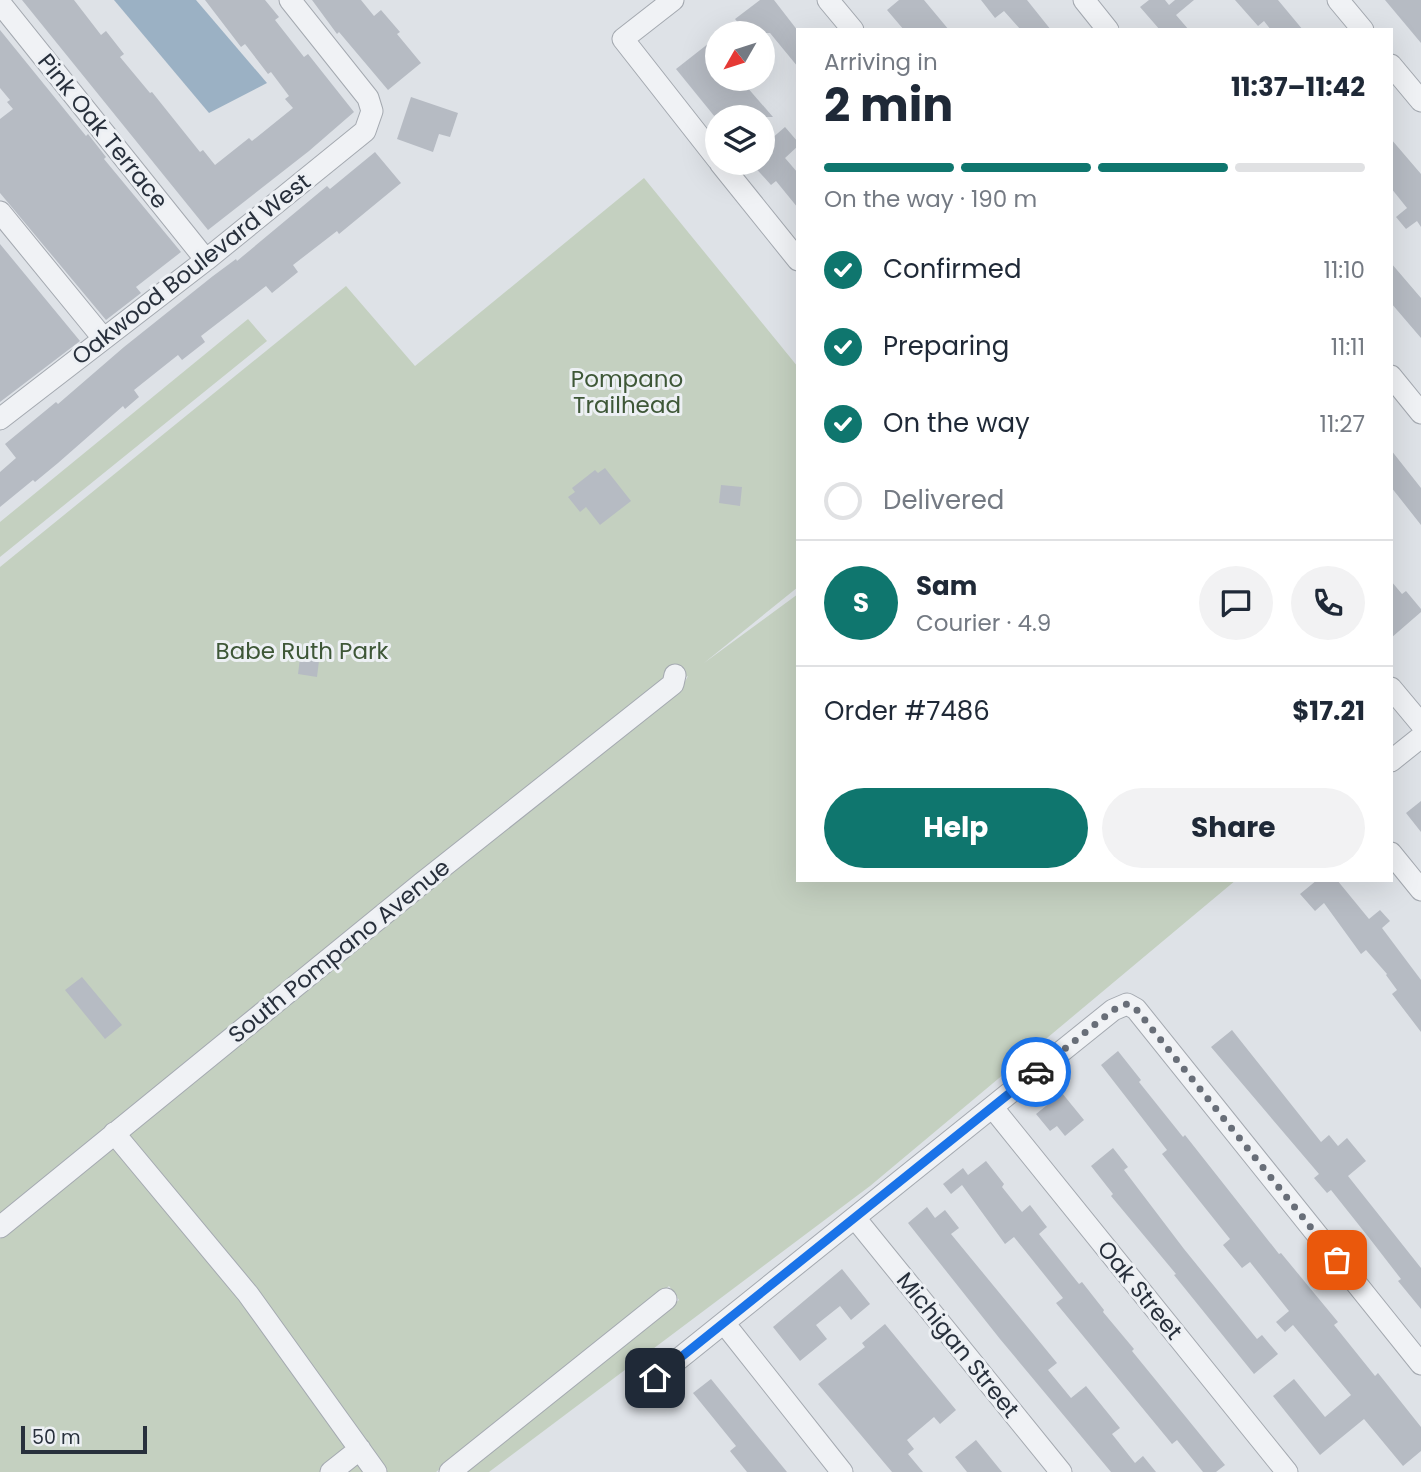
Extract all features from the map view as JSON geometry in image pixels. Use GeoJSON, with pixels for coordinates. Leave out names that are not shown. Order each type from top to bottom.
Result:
{"type":"FeatureCollection","features":[{"type":"Feature","properties":{"kind":"street","name":"Oakwood Boulevard West"},"geometry":{"type":"LineString","coordinates":[[0,419],[206,260],[359,137],[369,125],[372,111],[368,97],[289,0]]}},
{"type":"Feature","properties":{"kind":"street"},"geometry":{"type":"LineString","coordinates":[[673,0],[623,39],[705,143]]}},
{"type":"Feature","properties":{"kind":"street"},"geometry":{"type":"LineString","coordinates":[[828,0],[851,28]]}},
{"type":"Feature","properties":{"kind":"street"},"geometry":{"type":"LineString","coordinates":[[1084,0],[1106,28]]}},
{"type":"Feature","properties":{"kind":"street"},"geometry":{"type":"LineString","coordinates":[[1338,0],[1361,28]]}},
{"type":"Feature","properties":{"kind":"street","name":"Pink Oak Terrace"},"geometry":{"type":"LineString","coordinates":[[0,3],[206,260]]}},
{"type":"Feature","properties":{"kind":"street"},"geometry":{"type":"LineString","coordinates":[[1393,67],[1421,101]]}},
{"type":"Feature","properties":{"kind":"street"},"geometry":{"type":"LineString","coordinates":[[730,175],[796,257]]}},
{"type":"Feature","properties":{"kind":"street"},"geometry":{"type":"LineString","coordinates":[[0,212],[103,338]]}},
{"type":"Feature","properties":{"kind":"street"},"geometry":{"type":"LineString","coordinates":[[1393,378],[1421,413]]}},
{"type":"Feature","properties":{"kind":"street","name":"South Pompano Avenue"},"geometry":{"type":"LineString","coordinates":[[0,1227],[421,884],[673,684],[675,675]]}},
{"type":"Feature","properties":{"kind":"street"},"geometry":{"type":"LineString","coordinates":[[1393,690],[1421,724]]}},
{"type":"Feature","properties":{"kind":"street"},"geometry":{"type":"LineString","coordinates":[[1393,759],[1421,737]]}},
{"type":"Feature","properties":{"kind":"street"},"geometry":{"type":"LineString","coordinates":[[1393,855],[1421,890]]}},
{"type":"Feature","properties":{"kind":"street"},"geometry":{"type":"LineString","coordinates":[[655,1378],[1121,1005],[1136,1009],[1421,1364]]}},
{"type":"Feature","properties":{"kind":"street","name":"Oak Street"},"geometry":{"type":"LineString","coordinates":[[993,1108],[1287,1472]]}},
{"type":"Feature","properties":{"kind":"street"},"geometry":{"type":"LineString","coordinates":[[114,1133],[248,1294],[376,1472]]}},
{"type":"Feature","properties":{"kind":"street","name":"Michigan Street"},"geometry":{"type":"LineString","coordinates":[[855,1218],[1061,1472]]}},
{"type":"Feature","properties":{"kind":"street"},"geometry":{"type":"LineString","coordinates":[[450,1472],[666,1299]]}},
{"type":"Feature","properties":{"kind":"street"},"geometry":{"type":"LineString","coordinates":[[724,1323],[842,1472]]}},
{"type":"Feature","properties":{"kind":"street"},"geometry":{"type":"LineString","coordinates":[[331,1472],[360,1449]]}},
{"type":"Feature","properties":{"kind":"green space"},"geometry":{"type":"Polygon","coordinates":[[[644,178],[796,365],[796,589],[704,663],[796,595],[796,882],[1234,882],[870,1186],[489,1472],[464,1472],[679,1300],[669,1286],[436,1472],[0,1472],[0,1239],[426,893],[666,703],[682,687],[688,676],[673,684],[0,1227],[0,567],[346,286],[415,366],[644,178]]]}},
{"type":"Feature","properties":{"kind":"green space"},"geometry":{"type":"Polygon","coordinates":[[[248,319],[267,341],[0,557],[0,522],[248,319]]]}},
{"type":"Feature","properties":{"kind":"water"},"geometry":{"type":"Polygon","coordinates":[[[114,0],[196,0],[267,83],[209,113],[114,0]]]}},
{"type":"Feature","properties":{"kind":"building"},"geometry":{"type":"Polygon","coordinates":[[[22,0],[74,0],[101,35],[106,31],[124,54],[120,57],[200,152],[203,150],[215,165],[249,138],[252,141],[293,108],[285,99],[289,96],[271,72],[268,74],[245,44],[241,47],[205,0],[265,0],[279,17],[275,20],[304,57],[308,54],[354,112],[208,230],[22,0]]]}},
{"type":"Feature","properties":{"kind":"building"},"geometry":{"type":"Polygon","coordinates":[[[312,0],[361,0],[374,16],[381,10],[421,63],[388,90],[339,32],[337,34],[312,0]]]}},
{"type":"Feature","properties":{"kind":"building"},"geometry":{"type":"Polygon","coordinates":[[[760,0],[774,0],[796,28],[796,65],[775,39],[775,21],[735,19],[760,0]]]}},
{"type":"Feature","properties":{"kind":"building"},"geometry":{"type":"Polygon","coordinates":[[[899,0],[924,0],[947,28],[902,28],[887,10],[899,0]]]}},
{"type":"Feature","properties":{"kind":"building"},"geometry":{"type":"Polygon","coordinates":[[[981,0],[1027,0],[1049,28],[1019,28],[1004,11],[995,18],[981,0]]]}},
{"type":"Feature","properties":{"kind":"building"},"geometry":{"type":"Polygon","coordinates":[[[1149,0],[1165,0],[1169,5],[1175,0],[1194,0],[1176,15],[1187,28],[1158,28],[1140,7],[1149,0]]]}},
{"type":"Feature","properties":{"kind":"building"},"geometry":{"type":"Polygon","coordinates":[[[1235,0],[1278,0],[1301,28],[1269,28],[1264,21],[1258,26],[1235,0]]]}},
{"type":"Feature","properties":{"kind":"building"},"geometry":{"type":"Polygon","coordinates":[[[1385,0],[1421,0],[1421,43],[1385,0]]]}},
{"type":"Feature","properties":{"kind":"building"},"geometry":{"type":"Polygon","coordinates":[[[0,30],[86,136],[88,134],[106,157],[104,159],[181,252],[136,287],[141,293],[106,320],[0,193],[0,119],[13,109],[7,102],[10,100],[0,88],[0,30]]]}},
{"type":"Feature","properties":{"kind":"building"},"geometry":{"type":"Polygon","coordinates":[[[705,46],[705,91],[750,91],[763,105],[705,105],[676,69],[705,46]]]}},
{"type":"Feature","properties":{"kind":"building"},"geometry":{"type":"Polygon","coordinates":[[[411,97],[458,113],[450,137],[439,134],[433,152],[397,139],[411,97]]]}},
{"type":"Feature","properties":{"kind":"building"},"geometry":{"type":"Polygon","coordinates":[[[785,127],[796,140],[796,148],[785,158],[796,171],[796,206],[776,181],[771,185],[762,175],[775,175],[775,136],[785,127]]]}},
{"type":"Feature","properties":{"kind":"building"},"geometry":{"type":"Polygon","coordinates":[[[1393,141],[1421,174],[1421,227],[1417,221],[1406,229],[1396,217],[1407,208],[1393,190],[1393,141]]]}},
{"type":"Feature","properties":{"kind":"building"},"geometry":{"type":"Polygon","coordinates":[[[375,152],[401,183],[339,234],[337,231],[293,265],[298,272],[272,293],[266,286],[201,336],[205,342],[182,360],[178,355],[134,390],[139,397],[125,409],[123,406],[35,482],[33,480],[0,507],[0,472],[16,458],[5,444],[56,402],[58,404],[213,276],[236,259],[237,261],[327,186],[330,189],[375,152]]]}},
{"type":"Feature","properties":{"kind":"building"},"geometry":{"type":"Polygon","coordinates":[[[0,244],[80,341],[0,402],[0,244]]]}},
{"type":"Feature","properties":{"kind":"building"},"geometry":{"type":"Polygon","coordinates":[[[1393,265],[1421,298],[1421,338],[1393,305],[1393,265]]]}},
{"type":"Feature","properties":{"kind":"building"},"geometry":{"type":"Polygon","coordinates":[[[1393,453],[1421,488],[1421,525],[1393,490],[1393,453]]]}},
{"type":"Feature","properties":{"kind":"building"},"geometry":{"type":"Polygon","coordinates":[[[605,468],[631,501],[600,525],[586,507],[580,512],[568,497],[575,492],[572,488],[595,470],[598,473],[605,468]]]}},
{"type":"Feature","properties":{"kind":"building"},"geometry":{"type":"Polygon","coordinates":[[[721,485],[742,487],[740,506],[719,503],[721,485]]]}},
{"type":"Feature","properties":{"kind":"building"},"geometry":{"type":"Polygon","coordinates":[[[1393,583],[1402,594],[1406,591],[1421,612],[1393,636],[1393,583]]]}},
{"type":"Feature","properties":{"kind":"building"},"geometry":{"type":"Polygon","coordinates":[[[300,658],[319,661],[317,677],[298,674],[300,658]]]}},
{"type":"Feature","properties":{"kind":"building"},"geometry":{"type":"Polygon","coordinates":[[[1421,801],[1421,832],[1406,813],[1421,801]]]}},
{"type":"Feature","properties":{"kind":"building"},"geometry":{"type":"Polygon","coordinates":[[[1315,882],[1339,882],[1369,919],[1380,910],[1390,921],[1382,928],[1421,980],[1421,1032],[1392,994],[1397,990],[1387,974],[1366,950],[1361,954],[1324,903],[1315,911],[1300,894],[1315,882]]]}},
{"type":"Feature","properties":{"kind":"building"},"geometry":{"type":"Polygon","coordinates":[[[82,977],[122,1025],[105,1039],[65,990],[82,977]]]}},
{"type":"Feature","properties":{"kind":"building"},"geometry":{"type":"Polygon","coordinates":[[[1232,1030],[1321,1142],[1329,1135],[1338,1146],[1347,1138],[1366,1161],[1348,1176],[1421,1268],[1421,1309],[1398,1281],[1401,1279],[1331,1190],[1327,1193],[1314,1178],[1319,1174],[1211,1047],[1232,1030]]]}},
{"type":"Feature","properties":{"kind":"building"},"geometry":{"type":"Polygon","coordinates":[[[1118,1051],[1183,1137],[1185,1135],[1279,1254],[1281,1253],[1338,1322],[1334,1325],[1375,1376],[1378,1373],[1421,1427],[1421,1451],[1403,1466],[1364,1419],[1320,1455],[1273,1396],[1294,1379],[1325,1417],[1351,1395],[1293,1325],[1285,1332],[1276,1322],[1289,1311],[1250,1262],[1242,1268],[1223,1245],[1230,1239],[1162,1154],[1167,1150],[1101,1065],[1118,1051]]]}},
{"type":"Feature","properties":{"kind":"building"},"geometry":{"type":"Polygon","coordinates":[[[1062,1093],[1084,1120],[1065,1136],[1057,1126],[1050,1131],[1036,1114],[1062,1093]]]}},
{"type":"Feature","properties":{"kind":"building"},"geometry":{"type":"Polygon","coordinates":[[[1113,1148],[1128,1167],[1124,1170],[1184,1249],[1257,1339],[1262,1335],[1278,1354],[1254,1374],[1111,1196],[1113,1194],[1091,1166],[1113,1148]]]}},
{"type":"Feature","properties":{"kind":"building"},"geometry":{"type":"Polygon","coordinates":[[[986,1161],[1022,1212],[1030,1205],[1047,1227],[1039,1234],[1079,1284],[1082,1282],[1134,1349],[1132,1351],[1225,1465],[1216,1472],[1203,1472],[1177,1440],[1172,1444],[1056,1303],[1063,1298],[1014,1237],[1005,1244],[962,1185],[951,1194],[943,1184],[963,1168],[968,1175],[986,1161]]]}},
{"type":"Feature","properties":{"kind":"building"},"geometry":{"type":"Polygon","coordinates":[[[927,1207],[935,1218],[945,1210],[959,1228],[951,1234],[1057,1363],[1048,1370],[1071,1398],[1086,1386],[1120,1428],[1112,1434],[1135,1463],[1143,1456],[1156,1472],[1111,1472],[908,1223],[927,1207]]]}},
{"type":"Feature","properties":{"kind":"building"},"geometry":{"type":"Polygon","coordinates":[[[842,1269],[870,1304],[851,1320],[840,1306],[816,1325],[827,1339],[800,1361],[773,1327],[842,1269]]]}},
{"type":"Feature","properties":{"kind":"building"},"geometry":{"type":"Polygon","coordinates":[[[885,1324],[956,1410],[940,1424],[934,1417],[907,1440],[914,1449],[908,1454],[923,1472],[892,1472],[818,1384],[865,1347],[862,1343],[885,1324]]]}},
{"type":"Feature","properties":{"kind":"building"},"geometry":{"type":"Polygon","coordinates":[[[711,1379],[787,1472],[747,1472],[730,1451],[736,1446],[693,1393],[711,1379]]]}},
{"type":"Feature","properties":{"kind":"building"},"geometry":{"type":"Polygon","coordinates":[[[976,1440],[1002,1472],[967,1472],[955,1457],[976,1440]]]}},
{"type":"Feature","properties":{"kind":"way so far"},"geometry":{"type":"LineString","coordinates":[[1036,1072],[1113,1010],[1127,1004],[1136,1009],[1337,1260]]}},
{"type":"Feature","properties":{"kind":"route"},"geometry":{"type":"LineString","coordinates":[[655,1378],[1036,1072]]}},
{"type":"Feature","properties":{"kind":"park label","name":"Pompano Trailhead"},"geometry":{"type":"Point","coordinates":[627,392]}},
{"type":"Feature","properties":{"kind":"park label","name":"Babe Ruth Park"},"geometry":{"type":"Point","coordinates":[302,651]}}]}
